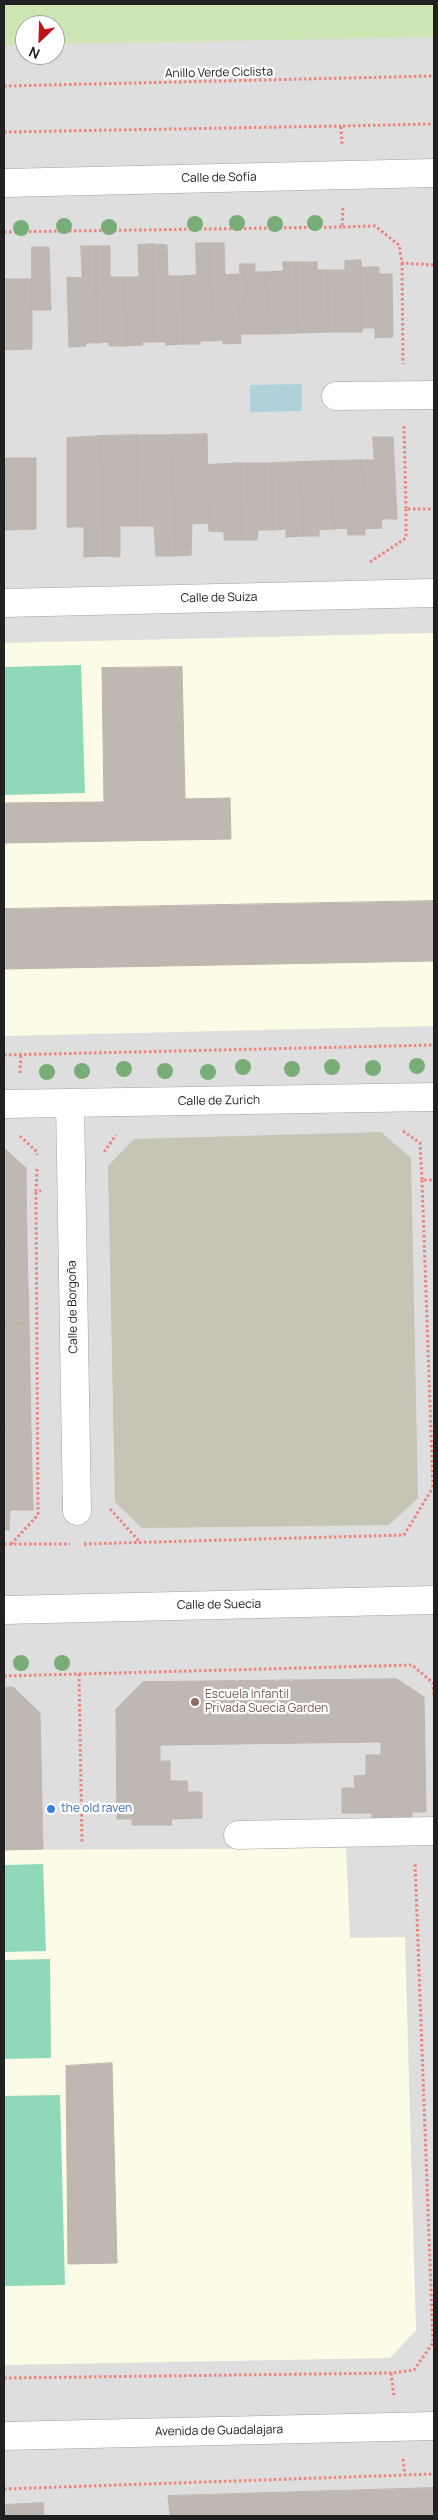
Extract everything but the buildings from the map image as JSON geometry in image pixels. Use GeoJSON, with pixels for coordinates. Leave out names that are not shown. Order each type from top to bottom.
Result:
{"type":"FeatureCollection","features":[{"type":"Feature","properties":{"kind":"street","name":"Calle de Sofía"},"geometry":{"type":"LineString","coordinates":[[4,183],[434,173]]}},
{"type":"Feature","properties":{"kind":"street"},"geometry":{"type":"LineString","coordinates":[[336,396],[434,394]]}},
{"type":"Feature","properties":{"kind":"street","name":"Calle de Suiza"},"geometry":{"type":"LineString","coordinates":[[4,602],[434,593]]}},
{"type":"Feature","properties":{"kind":"street","name":"Calle de Zurich"},"geometry":{"type":"LineString","coordinates":[[11,1104],[434,1097]]}},
{"type":"Feature","properties":{"kind":"street","name":"Calle de Borgoña"},"geometry":{"type":"LineString","coordinates":[[70,1104],[77,1511]]}},
{"type":"Feature","properties":{"kind":"street","name":"Calle de Suecia"},"geometry":{"type":"LineString","coordinates":[[4,1610],[434,1600]]}},
{"type":"Feature","properties":{"kind":"street"},"geometry":{"type":"LineString","coordinates":[[238,1835],[430,1832]]}},
{"type":"Feature","properties":{"kind":"street","name":"Avenida de Guadalajara"},"geometry":{"type":"LineString","coordinates":[[4,2436],[434,2426]]}},
{"type":"Feature","properties":{"kind":"path","name":"Anillo Verde Ciclista"},"geometry":{"type":"LineString","coordinates":[[4,86],[434,76]]}},
{"type":"Feature","properties":{"kind":"path"},"geometry":{"type":"LineString","coordinates":[[4,132],[341,126]]}},
{"type":"Feature","properties":{"kind":"path"},"geometry":{"type":"LineString","coordinates":[[4,232],[342,227]]}},
{"type":"Feature","properties":{"kind":"path"},"geometry":{"type":"LineString","coordinates":[[361,562],[371,562],[406,538],[406,509]]}},
{"type":"Feature","properties":{"kind":"path"},"geometry":{"type":"LineString","coordinates":[[4,1055],[434,1045]]}},
{"type":"Feature","properties":{"kind":"path"},"geometry":{"type":"LineString","coordinates":[[11,1544],[38,1515],[37,1152],[19,1135],[11,1104],[21,1054]]}},
{"type":"Feature","properties":{"kind":"path"},"geometry":{"type":"LineString","coordinates":[[4,1544],[404,1535],[433,1489],[420,1143],[399,1128]]}},
{"type":"Feature","properties":{"kind":"path"},"geometry":{"type":"LineString","coordinates":[[100,1159],[110,1142],[121,1129]]}},
{"type":"Feature","properties":{"kind":"path"},"geometry":{"type":"LineString","coordinates":[[422,1180],[434,1180]]}},
{"type":"Feature","properties":{"kind":"path"},"geometry":{"type":"LineString","coordinates":[[36,1191],[71,1190]]}},
{"type":"Feature","properties":{"kind":"path"},"geometry":{"type":"LineString","coordinates":[[4,1676],[412,1665],[433,1682],[434,1697]]}},
{"type":"Feature","properties":{"kind":"path"},"geometry":{"type":"LineString","coordinates":[[79,1674],[82,1843]]}},
{"type":"Feature","properties":{"kind":"path"},"geometry":{"type":"LineString","coordinates":[[4,2378],[391,2373],[414,2370],[434,2343],[414,1850],[430,1832]]}},
{"type":"Feature","properties":{"kind":"path"},"geometry":{"type":"LineString","coordinates":[[4,2489],[406,2475]]}},
{"type":"Feature","properties":{"kind":"shaded area"},"geometry":{"type":"Polygon","coordinates":[[[4,4],[434,4],[434,2516],[4,2516],[4,4]]]}},
{"type":"Feature","properties":{"kind":"shaded area"},"geometry":{"type":"Polygon","coordinates":[[[434,633],[434,1026],[4,1036],[4,643],[434,633]]]}},
{"type":"Feature","properties":{"kind":"shaded area"},"geometry":{"type":"Polygon","coordinates":[[[381,1132],[411,1158],[418,1498],[389,1525],[142,1528],[115,1502],[108,1166],[134,1139],[381,1132]]]}},
{"type":"Feature","properties":{"kind":"shaded area"},"geometry":{"type":"Polygon","coordinates":[[[346,1848],[350,1938],[405,1937],[416,2330],[390,2358],[4,2365],[4,1850],[346,1848]]]}},
{"type":"Feature","properties":{"kind":"green space"},"geometry":{"type":"Polygon","coordinates":[[[4,4],[434,4],[434,37],[65,44],[65,15],[15,15],[15,45],[4,45],[4,4]]]}},
{"type":"Feature","properties":{"kind":"green space"},"geometry":{"type":"Polygon","coordinates":[[[81,665],[85,793],[4,795],[4,667],[81,665]]]}},
{"type":"Feature","properties":{"kind":"green space"},"geometry":{"type":"Polygon","coordinates":[[[43,1864],[46,1951],[4,1952],[4,1865],[43,1864]]]}},
{"type":"Feature","properties":{"kind":"green space"},"geometry":{"type":"Polygon","coordinates":[[[50,1959],[51,2058],[4,2059],[4,1960],[50,1959]]]}},
{"type":"Feature","properties":{"kind":"green space"},"geometry":{"type":"Polygon","coordinates":[[[60,2095],[65,2285],[4,2286],[4,2096],[60,2095]]]}},
{"type":"Feature","properties":{"kind":"water"},"geometry":{"type":"Polygon","coordinates":[[[302,384],[302,411],[250,412],[250,385],[302,384]]]}},
{"type":"Feature","properties":{"kind":"place","name":"Escuela Infantil Privada Suecia Garden"},"geometry":{"type":"Point","coordinates":[195,1702]}},
{"type":"Feature","properties":{"kind":"place","name":"the old raven"},"geometry":{"type":"Point","coordinates":[51,1809]}}]}
